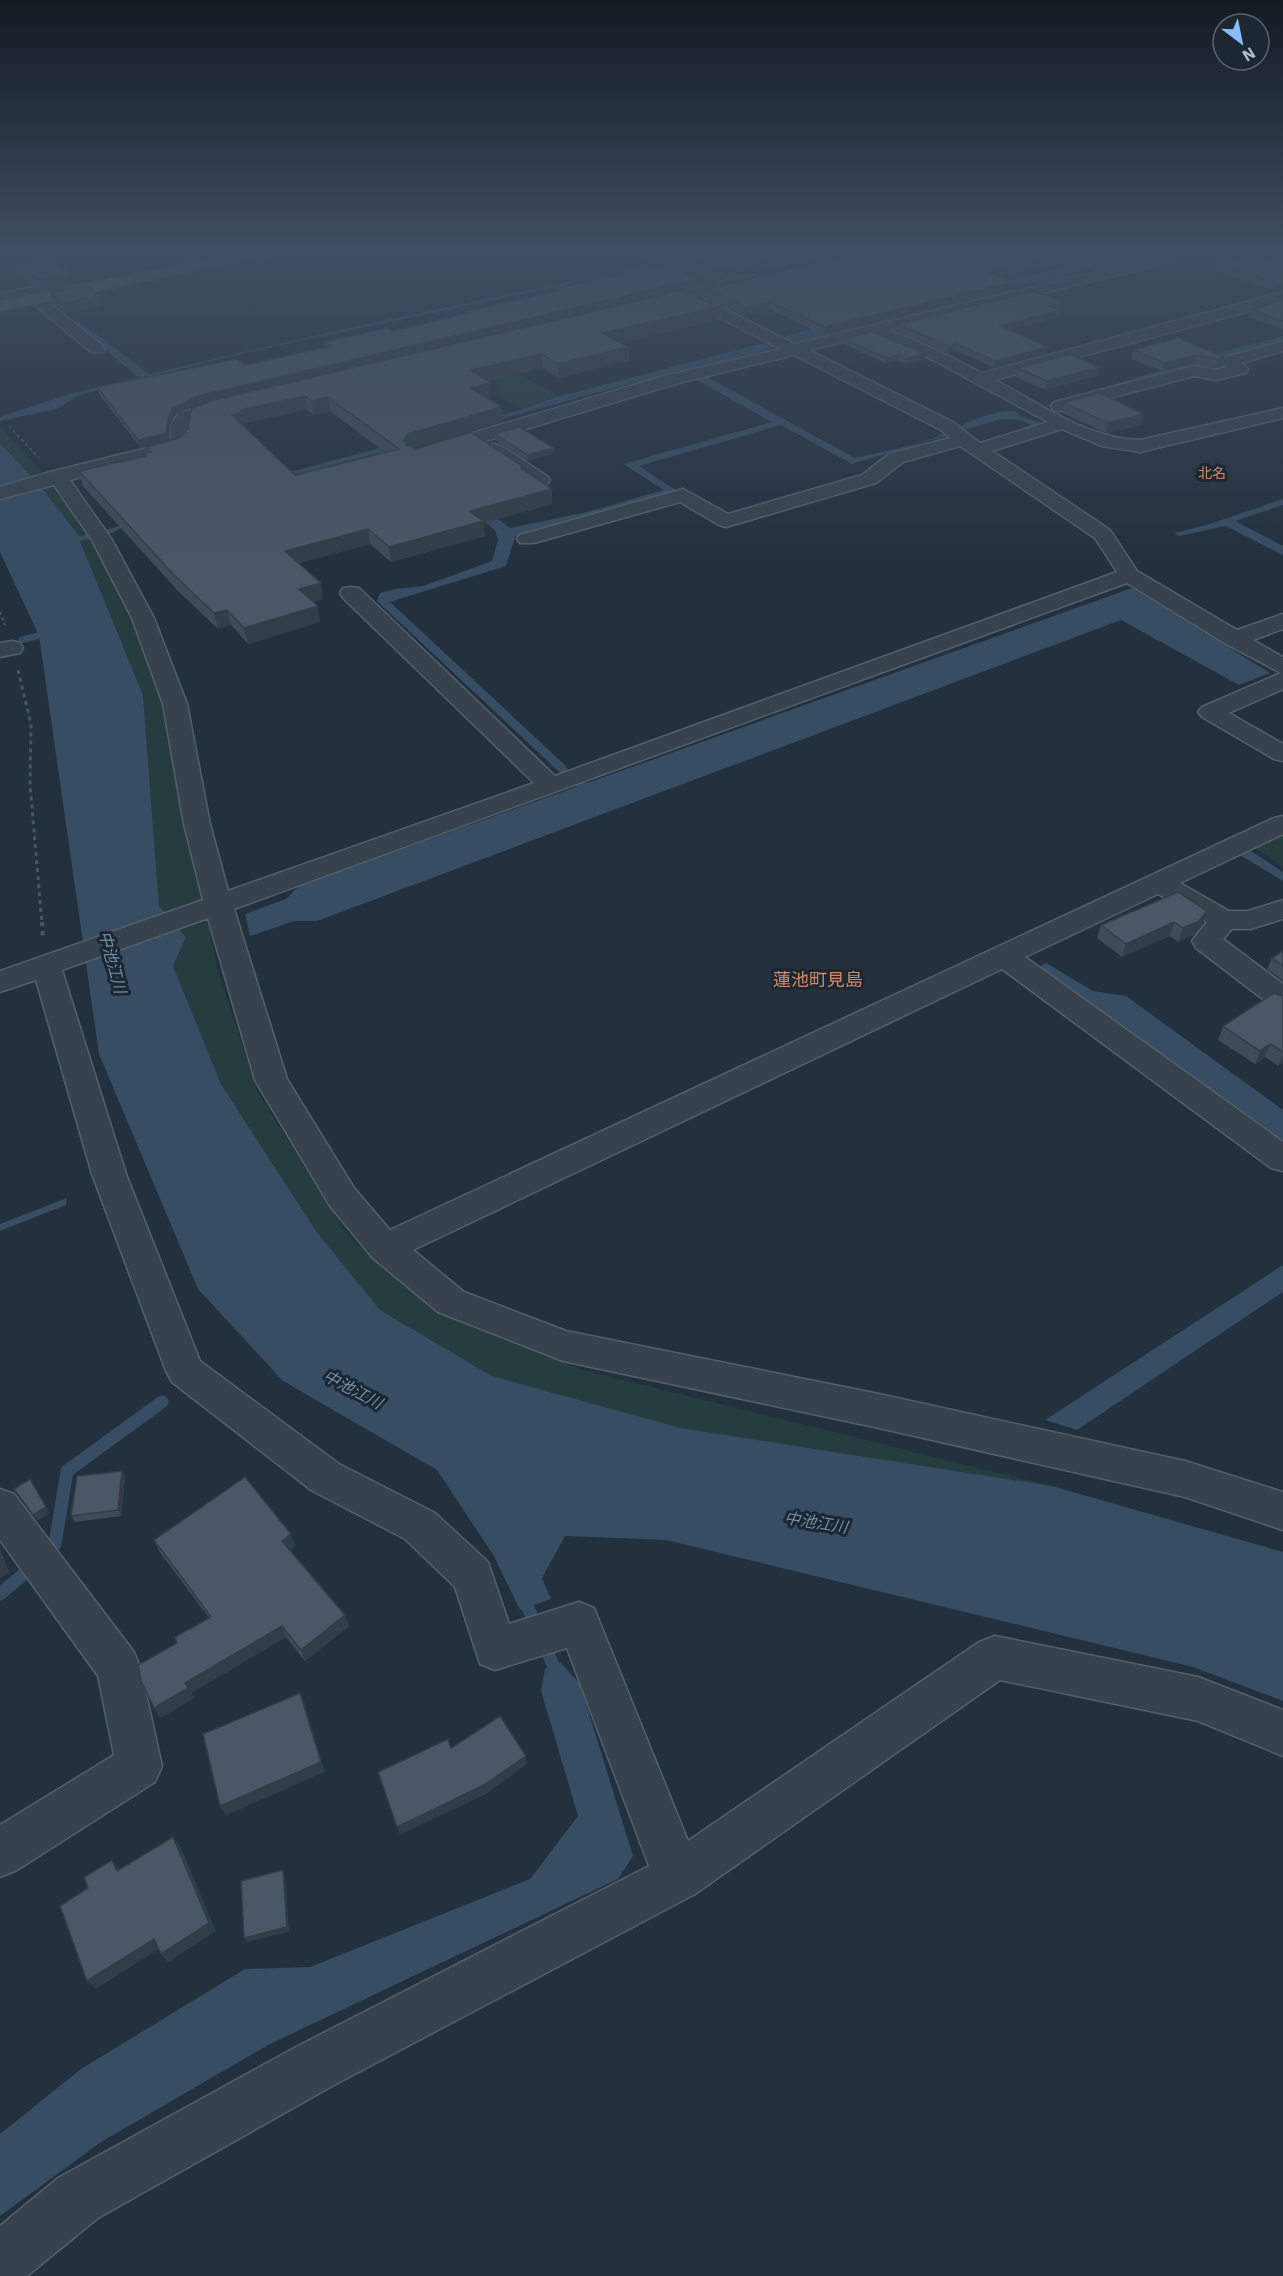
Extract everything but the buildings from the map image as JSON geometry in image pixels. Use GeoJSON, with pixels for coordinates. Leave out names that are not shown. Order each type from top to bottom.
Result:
{"type":"FeatureCollection","features":[{"type":"Feature","properties":{"kind":"street"},"geometry":{"type":"LineString","coordinates":[[417,455],[763,354]]}},
{"type":"Feature","properties":{"kind":"street"},"geometry":{"type":"LineString","coordinates":[[803,354],[961,438],[1103,534],[1129,575],[1283,667]]}},
{"type":"Feature","properties":{"kind":"street"},"geometry":{"type":"LineString","coordinates":[[934,354],[1094,439],[1110,444],[1140,446],[1283,413]]}},
{"type":"Feature","properties":{"kind":"street"},"geometry":{"type":"LineString","coordinates":[[981,379],[1072,354]]}},
{"type":"Feature","properties":{"kind":"street"},"geometry":{"type":"LineString","coordinates":[[1040,410],[1194,371],[1216,375],[1240,369],[1229,362],[1255,354]]}},
{"type":"Feature","properties":{"kind":"street"},"geometry":{"type":"LineString","coordinates":[[0,493],[57,476],[174,447],[180,442],[180,424],[185,417],[252,398]]}},
{"type":"Feature","properties":{"kind":"street"},"geometry":{"type":"LineString","coordinates":[[527,539],[683,495],[726,521],[869,479],[896,458],[961,438],[1063,423]]}},
{"type":"Feature","properties":{"kind":"street"},"geometry":{"type":"LineString","coordinates":[[477,438],[540,480]]}},
{"type":"Feature","properties":{"kind":"street"},"geometry":{"type":"LineString","coordinates":[[57,476],[98,534],[143,618],[175,704],[211,907],[271,1080],[342,1197],[385,1248],[451,1302],[562,1346],[890,1413],[1185,1479],[1283,1510]]}},
{"type":"Feature","properties":{"kind":"street"},"geometry":{"type":"LineString","coordinates":[[0,982],[551,786],[1129,575]]}},
{"type":"Feature","properties":{"kind":"street"},"geometry":{"type":"LineString","coordinates":[[351,593],[551,786]]}},
{"type":"Feature","properties":{"kind":"street"},"geometry":{"type":"LineString","coordinates":[[1234,639],[1283,621]]}},
{"type":"Feature","properties":{"kind":"street"},"geometry":{"type":"LineString","coordinates":[[1283,680],[1210,712],[1283,754]]}},
{"type":"Feature","properties":{"kind":"street"},"geometry":{"type":"LineString","coordinates":[[385,1248],[1283,824]]}},
{"type":"Feature","properties":{"kind":"street"},"geometry":{"type":"LineString","coordinates":[[1159,882],[1224,920],[1250,920],[1283,909]]}},
{"type":"Feature","properties":{"kind":"street"},"geometry":{"type":"LineString","coordinates":[[1224,920],[1206,942],[1283,999]]}},
{"type":"Feature","properties":{"kind":"street"},"geometry":{"type":"LineString","coordinates":[[1004,956],[1283,1159]]}},
{"type":"Feature","properties":{"kind":"street"},"geometry":{"type":"LineString","coordinates":[[52,963],[109,1173],[185,1371],[325,1478],[420,1526],[473,1576],[495,1649],[579,1623],[678,1877]]}},
{"type":"Feature","properties":{"kind":"street"},"geometry":{"type":"LineString","coordinates":[[0,1507],[118,1667],[139,1766],[0,1853]]}},
{"type":"Feature","properties":{"kind":"street"},"geometry":{"type":"LineString","coordinates":[[0,2262],[78,2198],[315,2066],[678,1877],[995,1657],[1198,1699],[1283,1733]]}},
{"type":"Feature","properties":{"kind":"path"},"geometry":{"type":"LineString","coordinates":[[9,426],[57,476]]}},
{"type":"Feature","properties":{"kind":"path"},"geometry":{"type":"LineString","coordinates":[[0,612],[6,649],[31,724],[30,784],[52,963]]}},
{"type":"Feature","properties":{"kind":"green space"},"geometry":{"type":"Polygon","coordinates":[[[511,369],[557,397],[520,410],[493,393],[500,388],[491,377],[511,369]]]}},
{"type":"Feature","properties":{"kind":"green space"},"geometry":{"type":"Polygon","coordinates":[[[0,426],[52,483],[87,535],[79,536],[42,488],[0,443],[0,426]]]}},
{"type":"Feature","properties":{"kind":"green space"},"geometry":{"type":"Polygon","coordinates":[[[91,538],[135,618],[166,711],[217,967],[257,1091],[348,1236],[444,1314],[579,1369],[1052,1486],[681,1428],[492,1376],[380,1310],[316,1231],[221,1084],[173,966],[186,937],[159,906],[143,695],[80,541],[91,538]]]}},
{"type":"Feature","properties":{"kind":"green space"},"geometry":{"type":"Polygon","coordinates":[[[1283,832],[1283,867],[1252,846],[1283,832]]]}},
{"type":"Feature","properties":{"kind":"water"},"geometry":{"type":"Polygon","coordinates":[[[111,354],[123,354],[149,374],[240,354],[79,395],[57,409],[0,421],[0,417],[66,395],[138,377],[111,354]]]}},
{"type":"Feature","properties":{"kind":"water","name":"中池江川"},"geometry":{"type":"Polygon","coordinates":[[[721,354],[751,354],[682,373],[633,383],[416,442],[407,452],[510,528],[587,512],[664,490],[623,464],[772,422],[693,378],[704,375],[855,458],[935,438],[978,418],[1005,411],[1015,411],[1022,417],[1042,423],[1035,426],[1016,419],[1001,419],[852,464],[781,425],[639,466],[677,491],[515,537],[506,566],[390,602],[567,767],[557,770],[377,601],[380,593],[423,586],[492,561],[498,540],[495,530],[399,454],[379,453],[239,489],[125,526],[108,535],[80,541],[143,695],[159,906],[186,937],[173,966],[221,1084],[316,1231],[380,1310],[492,1376],[681,1428],[1052,1486],[1283,1552],[1283,1701],[1193,1667],[666,1540],[565,1536],[542,1578],[551,1599],[520,1610],[494,1556],[437,1470],[283,1381],[198,1289],[99,1054],[39,636],[0,552],[0,443],[42,488],[79,536],[106,530],[235,487],[520,410],[557,397],[721,354]]]}},
{"type":"Feature","properties":{"kind":"water"},"geometry":{"type":"Polygon","coordinates":[[[1213,354],[1233,354],[1090,395],[1086,393],[1213,354]]]}},
{"type":"Feature","properties":{"kind":"water"},"geometry":{"type":"Polygon","coordinates":[[[1283,499],[1283,505],[1235,521],[1283,546],[1283,555],[1226,526],[1179,536],[1174,533],[1210,524],[1283,499]]]}},
{"type":"Feature","properties":{"kind":"water"},"geometry":{"type":"Polygon","coordinates":[[[1132,588],[1270,673],[1239,685],[1121,620],[317,921],[294,921],[250,936],[245,914],[286,899],[299,886],[1132,588]]]}},
{"type":"Feature","properties":{"kind":"water"},"geometry":{"type":"Polygon","coordinates":[[[1251,851],[1283,872],[1283,881],[1240,855],[1251,851]]]}},
{"type":"Feature","properties":{"kind":"water"},"geometry":{"type":"Polygon","coordinates":[[[1046,963],[1093,991],[1126,996],[1283,1110],[1283,1140],[1039,967],[1046,963]]]}},
{"type":"Feature","properties":{"kind":"water"},"geometry":{"type":"Polygon","coordinates":[[[67,1198],[66,1205],[0,1231],[0,1224],[67,1198]]]}},
{"type":"Feature","properties":{"kind":"water"},"geometry":{"type":"Polygon","coordinates":[[[1283,1265],[1283,1292],[1077,1430],[1045,1420],[1283,1265]]]}},
{"type":"Feature","properties":{"kind":"water"},"geometry":{"type":"Polygon","coordinates":[[[560,1662],[580,1684],[633,1856],[618,1879],[268,2045],[101,2142],[0,2216],[0,2134],[81,2069],[245,1969],[310,1967],[530,1879],[578,1816],[541,1691],[545,1669],[560,1662]]]}},
{"type":"Feature","properties":{"kind":"waterway"},"geometry":{"type":"LineString","coordinates":[[22,640],[51,632]]}},
{"type":"Feature","properties":{"kind":"waterway"},"geometry":{"type":"LineString","coordinates":[[562,769],[581,785]]}},
{"type":"Feature","properties":{"kind":"waterway"},"geometry":{"type":"LineString","coordinates":[[55,1544],[67,1471],[162,1402]]}},
{"type":"Feature","properties":{"kind":"waterway"},"geometry":{"type":"LineString","coordinates":[[0,1594],[25,1573]]}},
{"type":"Feature","properties":{"kind":"waterway"},"geometry":{"type":"LineString","coordinates":[[522,1594],[553,1665]]}},
{"type":"Feature","properties":{"kind":"district","name":"北名"},"geometry":{"type":"Point","coordinates":[1212,473]}},
{"type":"Feature","properties":{"kind":"district","name":"蓮池町見島"},"geometry":{"type":"Point","coordinates":[818,980]}}]}
